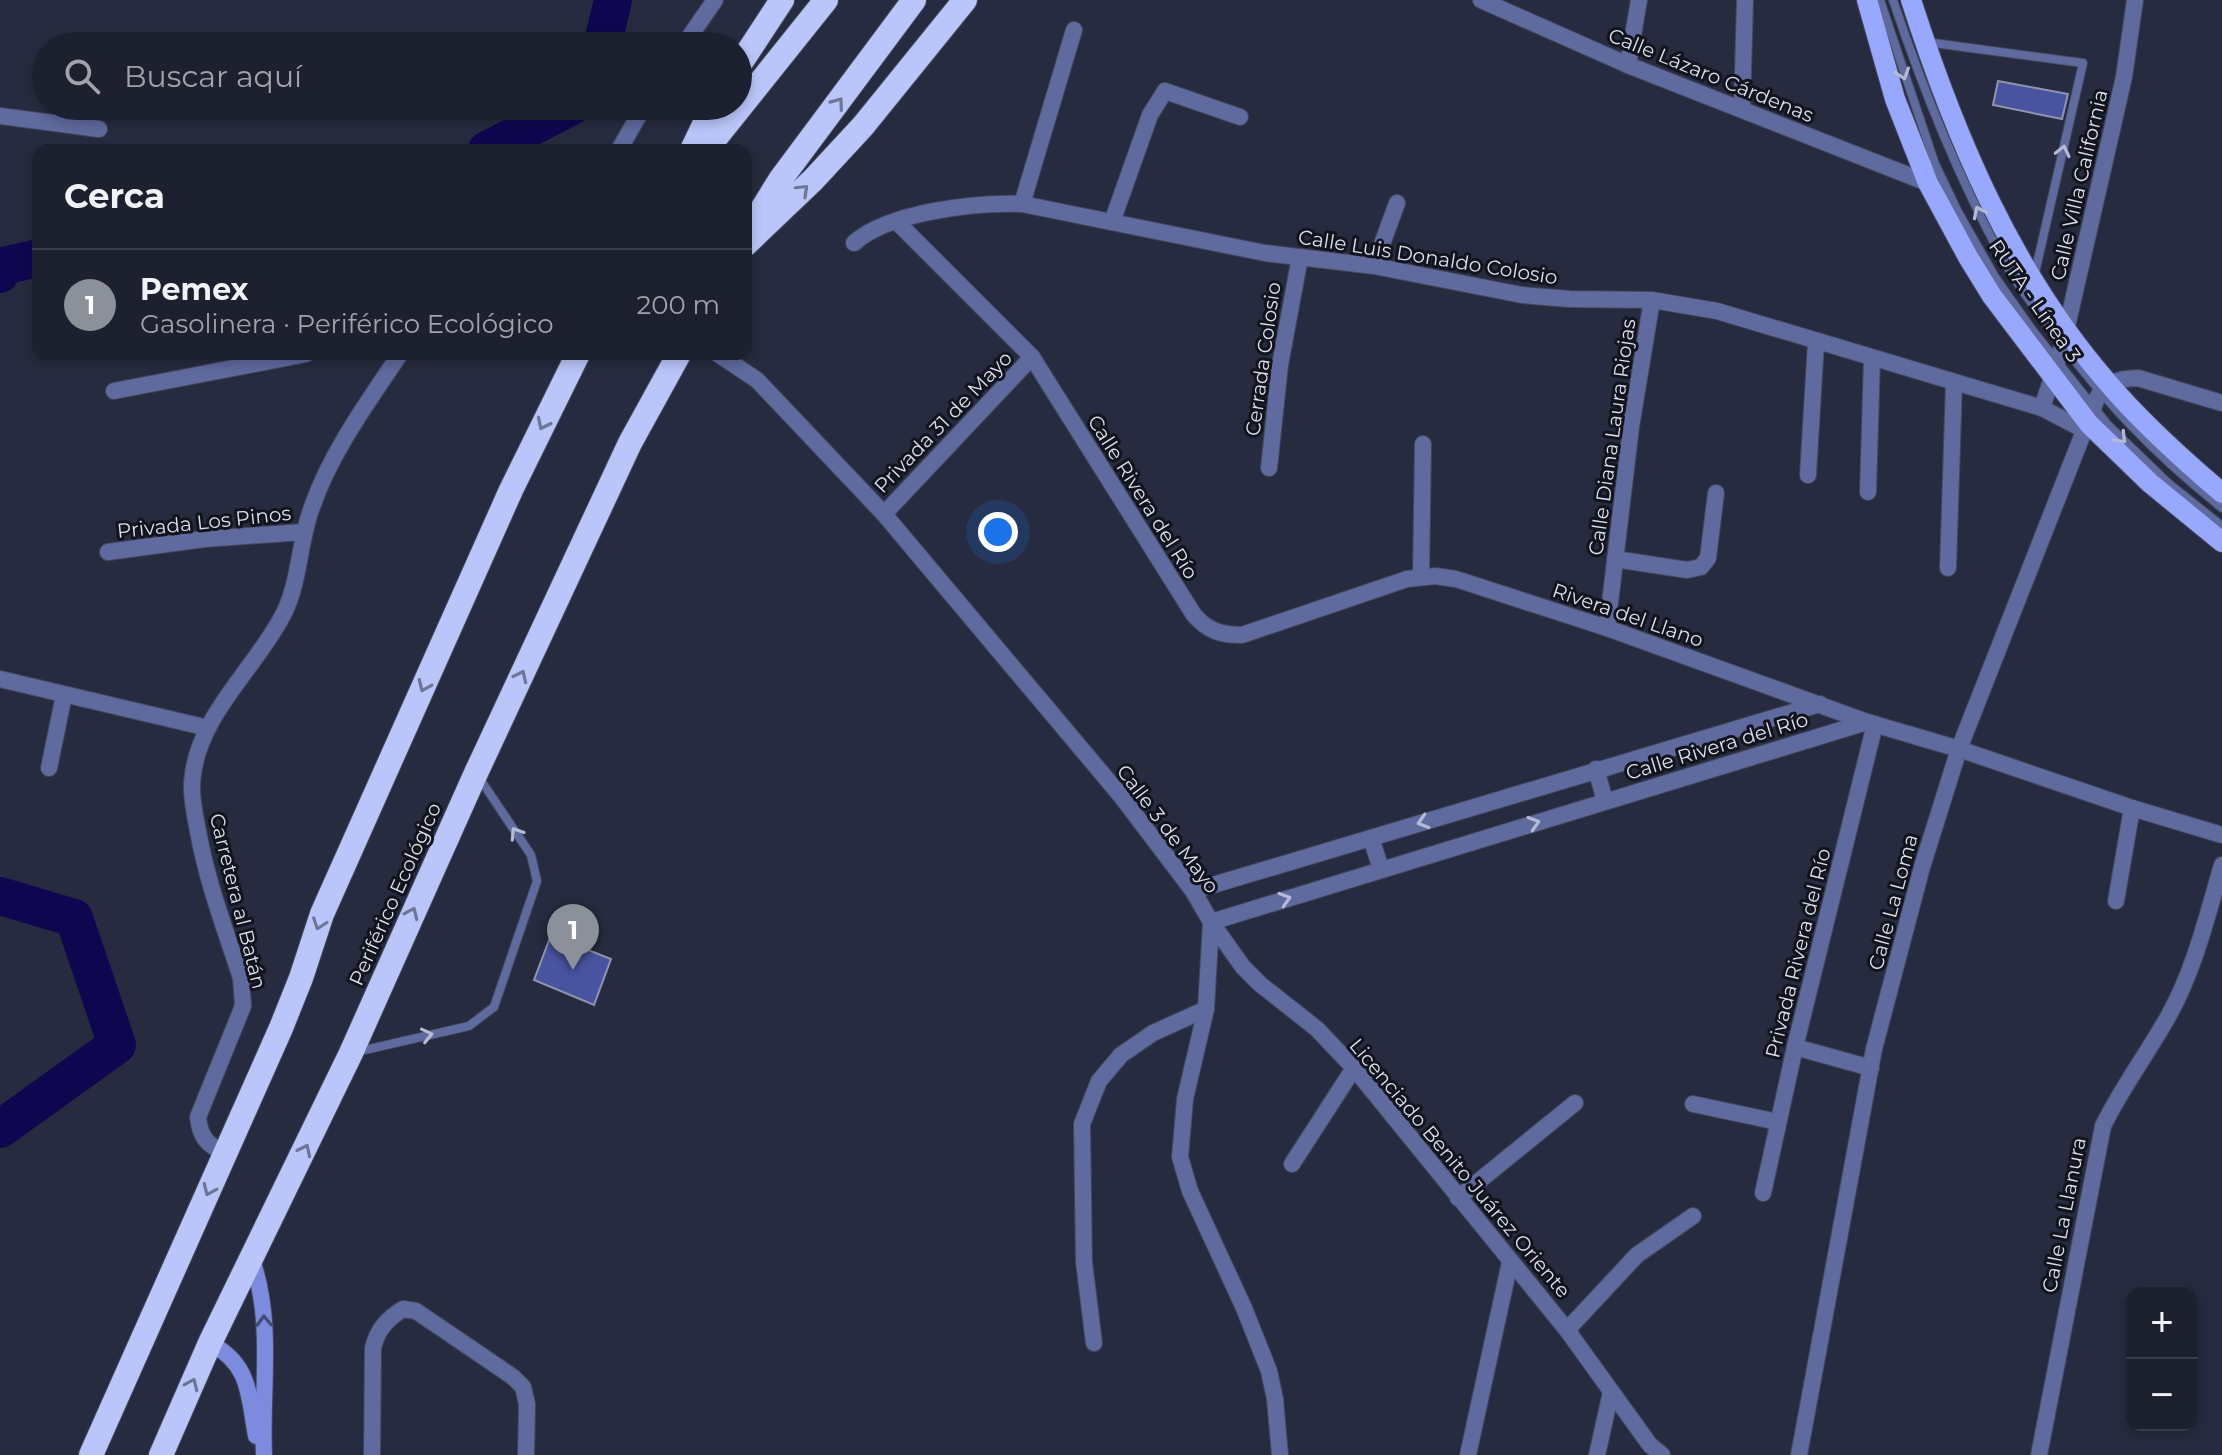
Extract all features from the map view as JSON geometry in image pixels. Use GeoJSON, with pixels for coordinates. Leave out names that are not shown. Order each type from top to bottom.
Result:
{"type":"FeatureCollection","features":[{"type":"Feature","properties":{"kind":"highway"},"geometry":{"type":"LineString","coordinates":[[752,46],[782,0]]}},
{"type":"Feature","properties":{"kind":"highway"},"geometry":{"type":"LineString","coordinates":[[752,92],[826,0]]}},
{"type":"Feature","properties":{"kind":"highway"},"geometry":{"type":"LineString","coordinates":[[752,226],[780,180],[914,0]]}},
{"type":"Feature","properties":{"kind":"highway"},"geometry":{"type":"LineString","coordinates":[[752,238],[813,180],[863,126],[965,0]]}},
{"type":"Feature","properties":{"kind":"highway"},"geometry":{"type":"LineString","coordinates":[[695,144],[706,120]]}},
{"type":"Feature","properties":{"kind":"highway"},"geometry":{"type":"LineString","coordinates":[[711,144],[730,120]]}},
{"type":"Feature","properties":{"kind":"highway"},"geometry":{"type":"LineString","coordinates":[[91,1455],[301,978],[322,914],[511,490],[575,360]]}},
{"type":"Feature","properties":{"kind":"highway","name":"Periférico Ecológico"},"geometry":{"type":"LineString","coordinates":[[161,1455],[210,1343],[351,1053],[476,773],[630,443],[676,360]]}},
{"type":"Feature","properties":{"kind":"main road"},"geometry":{"type":"LineString","coordinates":[[1867,0],[1895,99],[1928,183],[1992,296],[2055,369],[2096,408],[2150,483],[2222,542]]}},
{"type":"Feature","properties":{"kind":"main road"},"geometry":{"type":"LineString","coordinates":[[1911,0],[1969,160],[2064,337],[2096,408],[2179,457],[2222,493]]}},
{"type":"Feature","properties":{"kind":"street"},"geometry":{"type":"LineString","coordinates":[[693,32],[715,0]]}},
{"type":"Feature","properties":{"kind":"street","name":"Calle Lázaro Cárdenas"},"geometry":{"type":"LineString","coordinates":[[1481,0],[1628,65],[1928,183]]}},
{"type":"Feature","properties":{"kind":"street"},"geometry":{"type":"LineString","coordinates":[[1628,65],[1639,0]]}},
{"type":"Feature","properties":{"kind":"street"},"geometry":{"type":"LineString","coordinates":[[1742,108],[1745,0]]}},
{"type":"Feature","properties":{"kind":"street","name":"Calle Villa California"},"geometry":{"type":"LineString","coordinates":[[2055,369],[2124,77],[2135,0]]}},
{"type":"Feature","properties":{"kind":"street"},"geometry":{"type":"LineString","coordinates":[[1022,204],[1074,30]]}},
{"type":"Feature","properties":{"kind":"street"},"geometry":{"type":"LineString","coordinates":[[1112,222],[1150,115],[1165,91],[1240,117]]}},
{"type":"Feature","properties":{"kind":"street"},"geometry":{"type":"LineString","coordinates":[[0,116],[99,129]]}},
{"type":"Feature","properties":{"kind":"street"},"geometry":{"type":"LineString","coordinates":[[622,144],[636,120]]}},
{"type":"Feature","properties":{"kind":"street"},"geometry":{"type":"LineString","coordinates":[[1374,266],[1397,203]]}},
{"type":"Feature","properties":{"kind":"street","name":"Calle Luis Donaldo Colosio"},"geometry":{"type":"LineString","coordinates":[[854,243],[863,234],[897,222],[981,204],[1022,204],[1219,245],[1374,266],[1545,298],[1652,300],[1717,311],[2042,408],[2096,408]]}},
{"type":"Feature","properties":{"kind":"street","name":"Calle Rivera del Río"},"geometry":{"type":"LineString","coordinates":[[897,222],[1032,357],[1203,626],[1228,635],[1242,635],[1421,576]]}},
{"type":"Feature","properties":{"kind":"street","name":"Cerrada Colosio"},"geometry":{"type":"LineString","coordinates":[[1269,468],[1280,365],[1300,257]]}},
{"type":"Feature","properties":{"kind":"street","name":"Calle Diana Laura Riojas"},"geometry":{"type":"LineString","coordinates":[[1607,628],[1631,427],[1652,300]]}},
{"type":"Feature","properties":{"kind":"street"},"geometry":{"type":"LineString","coordinates":[[1808,475],[1816,342]]}},
{"type":"Feature","properties":{"kind":"street","name":"Privada 31 de Mayo"},"geometry":{"type":"LineString","coordinates":[[884,514],[1032,357]]}},
{"type":"Feature","properties":{"kind":"street"},"geometry":{"type":"LineString","coordinates":[[1868,492],[1872,358]]}},
{"type":"Feature","properties":{"kind":"street"},"geometry":{"type":"LineString","coordinates":[[114,391],[275,360]]}},
{"type":"Feature","properties":{"kind":"street","name":"Carretera al Batán"},"geometry":{"type":"LineString","coordinates":[[225,1153],[210,1146],[199,1133],[198,1117],[243,1006],[244,996],[204,864],[192,784],[196,760],[208,728],[286,610],[303,532],[321,482],[396,360]]}},
{"type":"Feature","properties":{"kind":"street","name":"Calle 3 de Mayo"},"geometry":{"type":"LineString","coordinates":[[727,360],[757,380],[884,514],[1121,796],[1193,891],[1211,922],[1206,1009],[1185,1099],[1180,1157],[1190,1191],[1244,1308],[1269,1371],[1280,1455]]}},
{"type":"Feature","properties":{"kind":"street"},"geometry":{"type":"LineString","coordinates":[[2042,408],[2055,369]]}},
{"type":"Feature","properties":{"kind":"street"},"geometry":{"type":"LineString","coordinates":[[2096,408],[2127,378],[2138,378],[2222,403]]}},
{"type":"Feature","properties":{"kind":"street"},"geometry":{"type":"LineString","coordinates":[[1948,568],[1954,383]]}},
{"type":"Feature","properties":{"kind":"street","name":"Calle La Loma"},"geometry":{"type":"LineString","coordinates":[[1799,1455],[1871,1068],[1922,867],[1959,749],[2096,408]]}},
{"type":"Feature","properties":{"kind":"street"},"geometry":{"type":"LineString","coordinates":[[1421,576],[1423,444]]}},
{"type":"Feature","properties":{"kind":"street"},"geometry":{"type":"LineString","coordinates":[[1615,559],[1687,570],[1701,567],[1708,558],[1716,493]]}},
{"type":"Feature","properties":{"kind":"street","name":"Privada Los Pinos"},"geometry":{"type":"LineString","coordinates":[[108,552],[204,539],[303,532]]}},
{"type":"Feature","properties":{"kind":"street","name":"Rivera del Llano"},"geometry":{"type":"LineString","coordinates":[[1421,576],[1456,579],[1607,628],[1820,704]]}},
{"type":"Feature","properties":{"kind":"street"},"geometry":{"type":"LineString","coordinates":[[0,679],[208,728]]}},
{"type":"Feature","properties":{"kind":"street"},"geometry":{"type":"LineString","coordinates":[[49,768],[64,695]]}},
{"type":"Feature","properties":{"kind":"street","name":"Calle Rivera del Río"},"geometry":{"type":"LineString","coordinates":[[1193,891],[1820,704],[2222,835]]}},
{"type":"Feature","properties":{"kind":"street","name":"Calle Rivera del Río"},"geometry":{"type":"LineString","coordinates":[[1211,922],[1871,723]]}},
{"type":"Feature","properties":{"kind":"street","name":"Privada Rivera del Río"},"geometry":{"type":"LineString","coordinates":[[1763,1193],[1871,723]]}},
{"type":"Feature","properties":{"kind":"street"},"geometry":{"type":"LineString","coordinates":[[1596,769],[1605,801]]}},
{"type":"Feature","properties":{"kind":"street"},"geometry":{"type":"LineString","coordinates":[[2116,901],[2132,808]]}},
{"type":"Feature","properties":{"kind":"street"},"geometry":{"type":"LineString","coordinates":[[1371,838],[1381,869]]}},
{"type":"Feature","properties":{"kind":"street","name":"Calle La Llanura"},"geometry":{"type":"LineString","coordinates":[[2039,1455],[2103,1126],[2186,981],[2222,865]]}},
{"type":"Feature","properties":{"kind":"street","name":"Licenciado Benito Juárez Oriente"},"geometry":{"type":"LineString","coordinates":[[1211,922],[1251,976],[1317,1029],[1354,1068],[1567,1330],[1650,1445],[1662,1455]]}},
{"type":"Feature","properties":{"kind":"street"},"geometry":{"type":"LineString","coordinates":[[1094,1343],[1084,1262],[1082,1124],[1099,1081],[1121,1055],[1153,1033],[1206,1009]]}},
{"type":"Feature","properties":{"kind":"street"},"geometry":{"type":"LineString","coordinates":[[1795,1047],[1871,1068]]}},
{"type":"Feature","properties":{"kind":"street"},"geometry":{"type":"LineString","coordinates":[[1292,1164],[1354,1068]]}},
{"type":"Feature","properties":{"kind":"street"},"geometry":{"type":"LineString","coordinates":[[1458,1198],[1575,1103]]}},
{"type":"Feature","properties":{"kind":"street"},"geometry":{"type":"LineString","coordinates":[[1693,1104],[1778,1122]]}},
{"type":"Feature","properties":{"kind":"street"},"geometry":{"type":"LineString","coordinates":[[1567,1330],[1637,1255],[1693,1216]]}},
{"type":"Feature","properties":{"kind":"street"},"geometry":{"type":"LineString","coordinates":[[252,1260],[265,1315],[262,1455]]}},
{"type":"Feature","properties":{"kind":"street"},"geometry":{"type":"LineString","coordinates":[[1468,1455],[1510,1262]]}},
{"type":"Feature","properties":{"kind":"street"},"geometry":{"type":"LineString","coordinates":[[372,1455],[373,1348],[376,1336],[390,1317],[403,1309],[416,1311],[523,1387],[527,1404],[526,1455]]}},
{"type":"Feature","properties":{"kind":"street"},"geometry":{"type":"LineString","coordinates":[[210,1343],[235,1358],[243,1373],[262,1455]]}},
{"type":"Feature","properties":{"kind":"street"},"geometry":{"type":"LineString","coordinates":[[1597,1455],[1611,1392]]}},
{"type":"Feature","properties":{"kind":"lane","name":"RUTA - Línea 3"},"geometry":{"type":"LineString","coordinates":[[1880,0],[1918,121],[1935,164],[1995,277],[2055,369]]}},
{"type":"Feature","properties":{"kind":"lane"},"geometry":{"type":"LineString","coordinates":[[1893,0],[1917,71],[1954,161],[2000,254],[2064,337]]}},
{"type":"Feature","properties":{"kind":"lane"},"geometry":{"type":"LineString","coordinates":[[1924,42],[2083,63],[2033,282]]}},
{"type":"Feature","properties":{"kind":"lane"},"geometry":{"type":"LineString","coordinates":[[2096,408],[2222,508]]}},
{"type":"Feature","properties":{"kind":"lane"},"geometry":{"type":"LineString","coordinates":[[2096,408],[2152,469],[2222,526]]}},
{"type":"Feature","properties":{"kind":"lane"},"geometry":{"type":"LineString","coordinates":[[351,1053],[469,1026],[494,1007],[537,881],[531,855],[476,773]]}},
{"type":"Feature","properties":{"kind":"building"},"geometry":{"type":"Polygon","coordinates":[[[1998,81],[2068,94],[2062,119],[1993,105],[1998,81]]]}},
{"type":"Feature","properties":{"kind":"building"},"geometry":{"type":"Polygon","coordinates":[[[551,935],[611,959],[594,1005],[534,980],[551,935]]]}},
{"type":"Feature","properties":{"kind":"waterway"},"geometry":{"type":"LineString","coordinates":[[605,32],[613,0]]}},
{"type":"Feature","properties":{"kind":"waterway"},"geometry":{"type":"LineString","coordinates":[[499,144],[545,120]]}},
{"type":"Feature","properties":{"kind":"waterway"},"geometry":{"type":"LineString","coordinates":[[0,274],[3,266],[32,259]]}},
{"type":"Feature","properties":{"kind":"waterway"},"geometry":{"type":"LineString","coordinates":[[0,896],[74,918],[117,1045],[0,1129]]}},
{"type":"Feature","properties":{"kind":"place","name":"Pemex"},"geometry":{"type":"Point","coordinates":[573,970]}}]}
